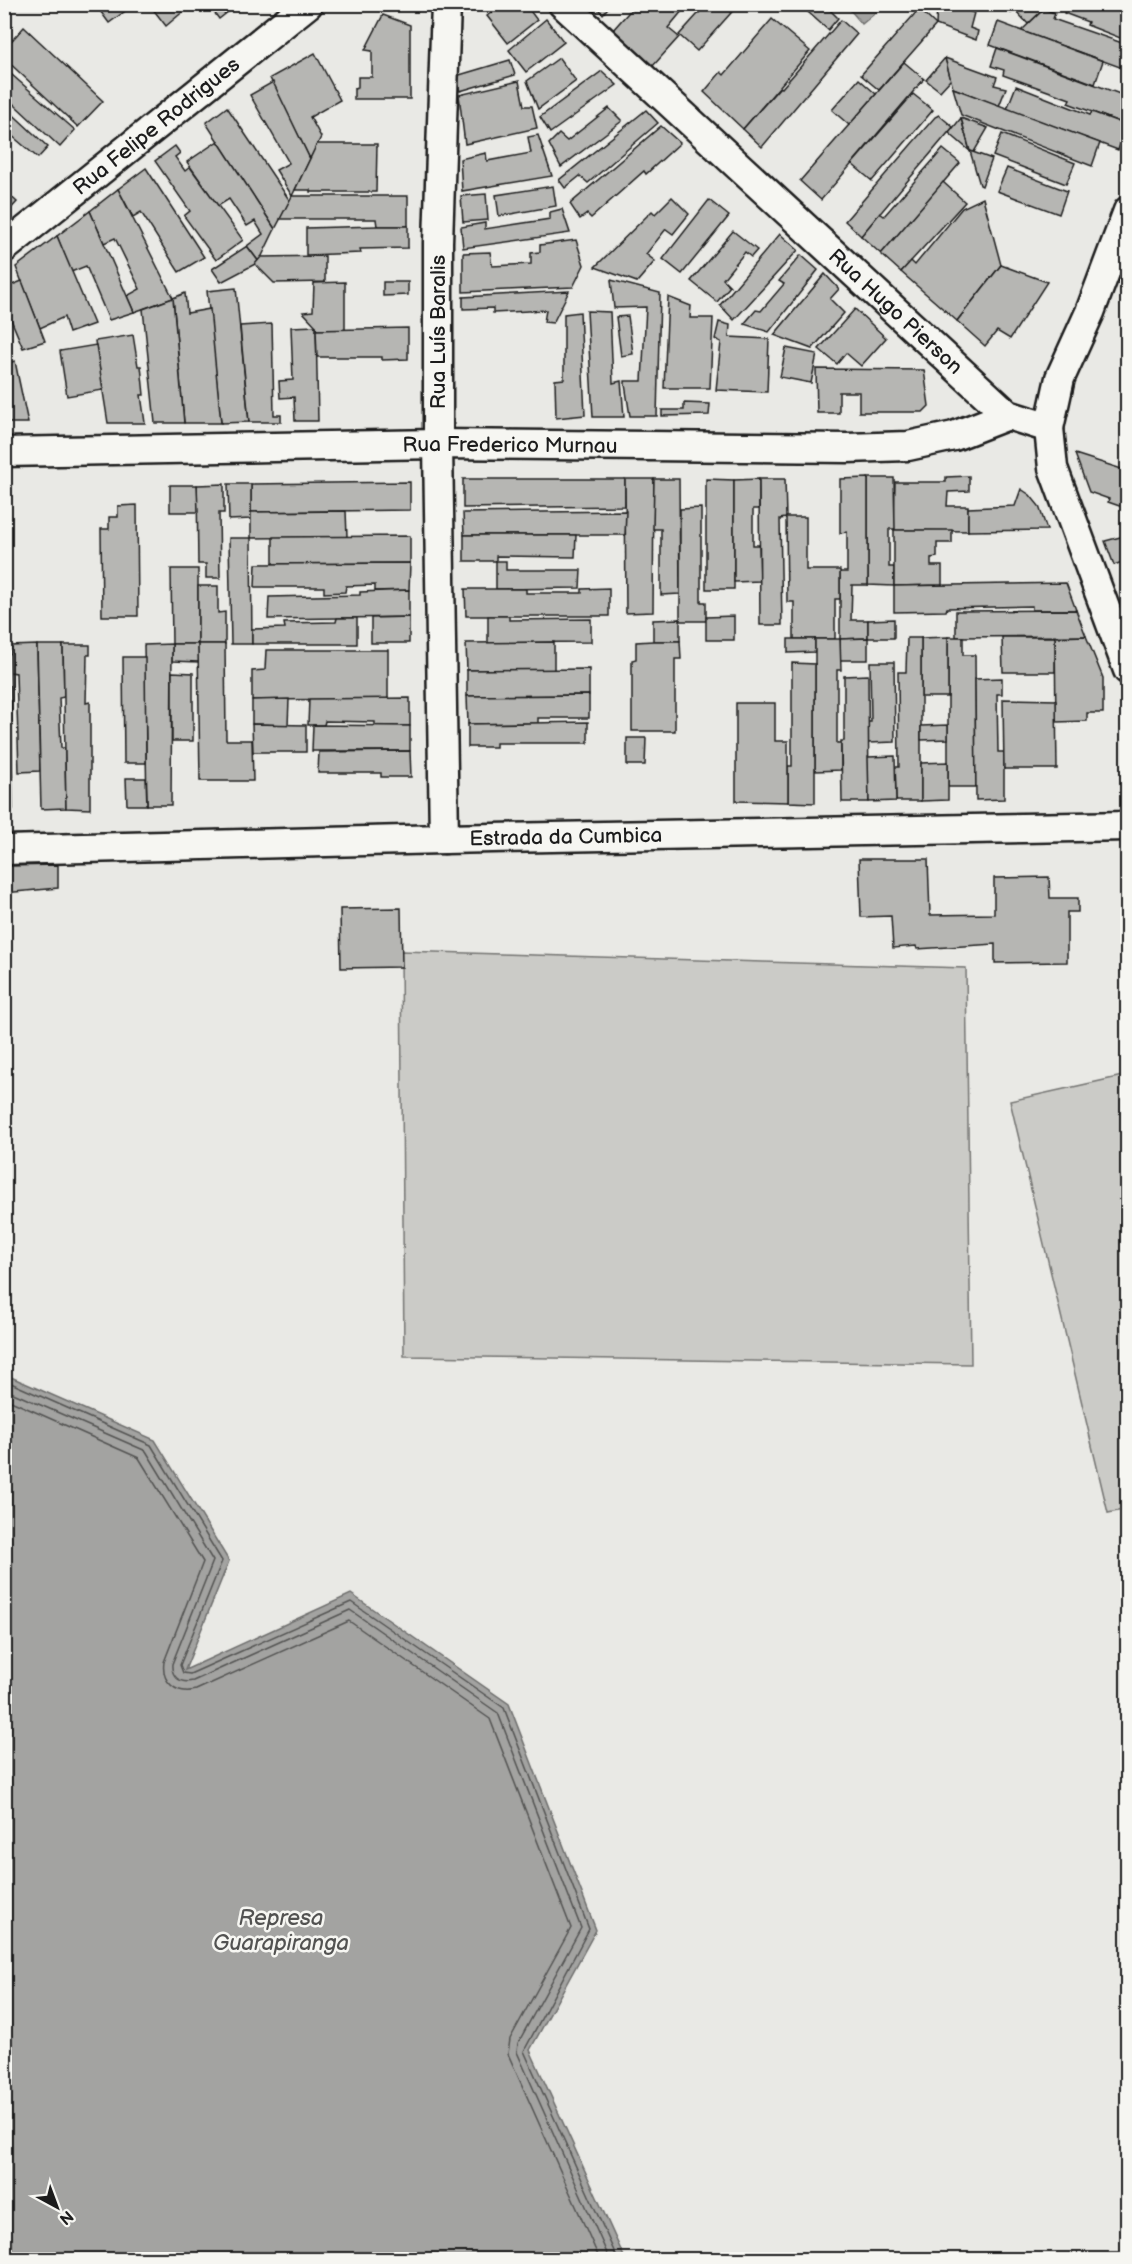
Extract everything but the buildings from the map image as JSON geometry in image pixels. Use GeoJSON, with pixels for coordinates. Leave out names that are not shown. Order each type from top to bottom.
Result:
{"type":"FeatureCollection","features":[{"type":"Feature","properties":{"kind":"street","name":"Rua Felipe Rodrigues"},"geometry":{"type":"LineString","coordinates":[[4,248],[308,4]]}},
{"type":"Feature","properties":{"kind":"street","name":"Rua Luís Baralis"},"geometry":{"type":"LineString","coordinates":[[444,839],[438,444],[438,242],[446,4]]}},
{"type":"Feature","properties":{"kind":"street","name":"Rua Hugo Pierson"},"geometry":{"type":"LineString","coordinates":[[563,4],[1008,415],[1049,428]]}},
{"type":"Feature","properties":{"kind":"street"},"geometry":{"type":"LineString","coordinates":[[1128,211],[1090,312],[1060,378],[1049,428],[1053,468],[1128,670]]}},
{"type":"Feature","properties":{"kind":"street","name":"Rua Frederico Murnau"},"geometry":{"type":"LineString","coordinates":[[4,452],[438,444],[836,448],[908,446],[954,436],[1008,415]]}},
{"type":"Feature","properties":{"kind":"street","name":"Estrada da Cumbica"},"geometry":{"type":"LineString","coordinates":[[4,850],[1128,826]]}},
{"type":"Feature","properties":{"kind":"shaded area"},"geometry":{"type":"Polygon","coordinates":[[[401,951],[966,968],[971,1364],[404,1356],[401,951]]]}},
{"type":"Feature","properties":{"kind":"shaded area"},"geometry":{"type":"Polygon","coordinates":[[[1127,1075],[1128,1509],[1108,1513],[1010,1101],[1127,1075]]]}},
{"type":"Feature","properties":{"kind":"water"},"geometry":{"type":"Polygon","coordinates":[[[846,5],[885,5],[862,24],[846,5]]]}},
{"type":"Feature","properties":{"kind":"water","name":"Represa Guarapiranga"},"geometry":{"type":"Polygon","coordinates":[[[4,1374],[155,1440],[229,1561],[185,1670],[351,1594],[509,1704],[596,1930],[530,2050],[625,2259],[5,2259],[4,1374]]]}}]}
